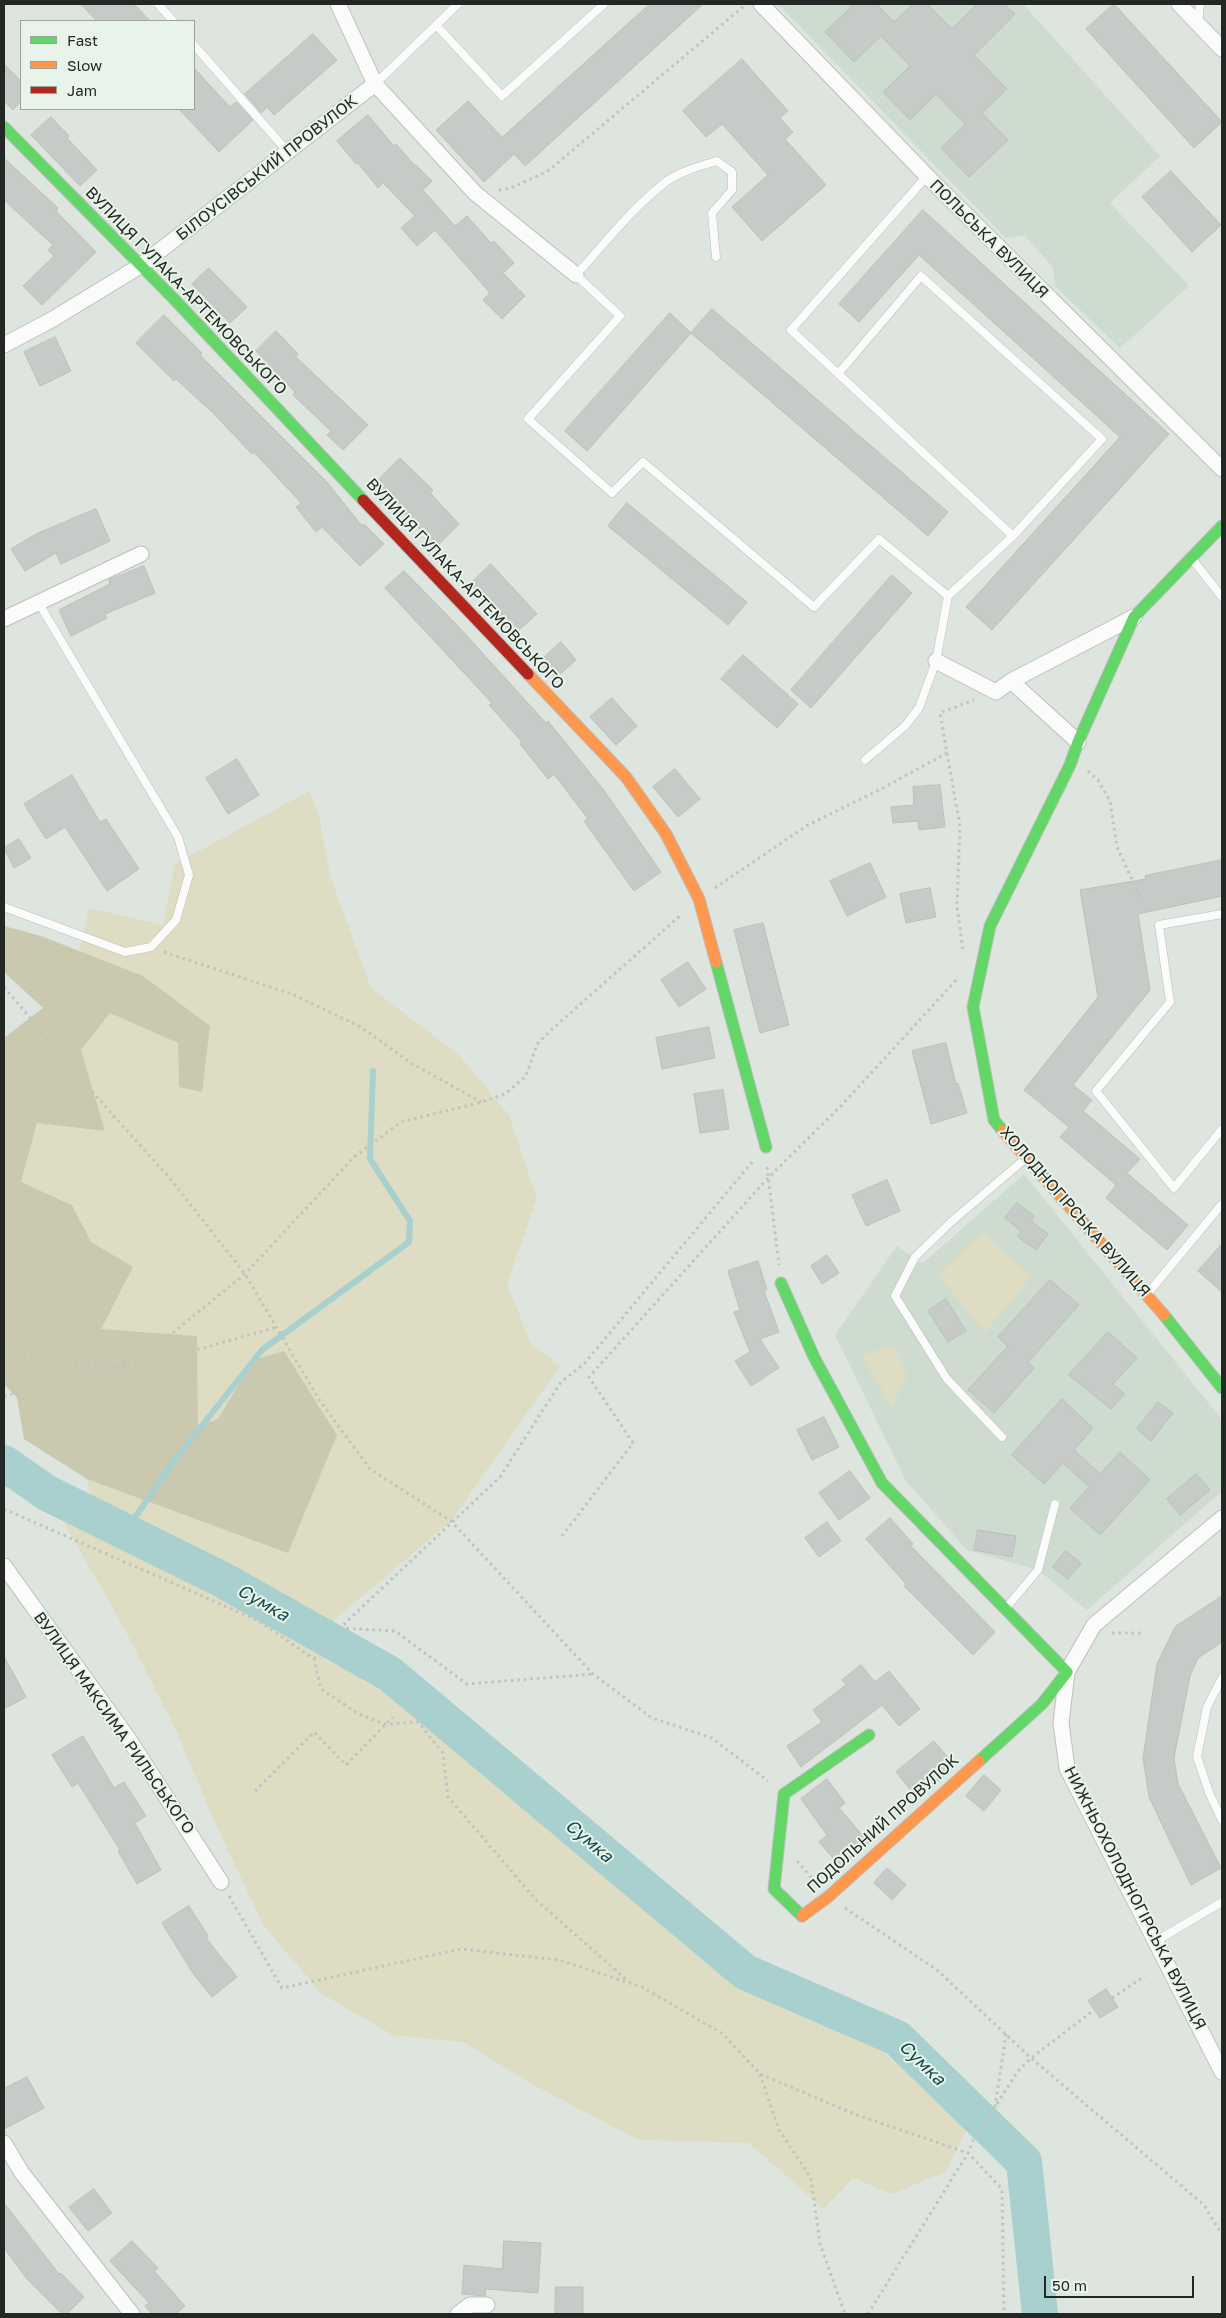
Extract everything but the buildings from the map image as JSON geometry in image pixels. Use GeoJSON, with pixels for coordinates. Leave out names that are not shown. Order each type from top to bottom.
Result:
{"type":"FeatureCollection","features":[{"type":"Feature","properties":{"kind":"street"},"geometry":{"type":"LineString","coordinates":[[338,4],[375,84],[475,193],[576,275]]}},
{"type":"Feature","properties":{"kind":"street","name":"ПОЛЬСЬКА ВУЛИЦЯ"},"geometry":{"type":"LineString","coordinates":[[761,4],[927,176],[1222,469]]}},
{"type":"Feature","properties":{"kind":"street"},"geometry":{"type":"LineString","coordinates":[[1179,4],[1222,49]]}},
{"type":"Feature","properties":{"kind":"street","name":"БІЛОУСІВСЬКИЙ ПРОВУЛОК"},"geometry":{"type":"LineString","coordinates":[[4,345],[53,319],[140,266],[375,84]]}},
{"type":"Feature","properties":{"kind":"street","name":"ВУЛИЦЯ ГУЛАКА-АРТЕМОВСЬКОГО"},"geometry":{"type":"LineString","coordinates":[[4,127],[174,299],[626,777],[666,834],[699,899],[766,1147]]}},
{"type":"Feature","properties":{"kind":"street","name":"ХОЛОДНОГІРСЬКА ВУЛИЦЯ"},"geometry":{"type":"LineString","coordinates":[[1222,526],[1134,617],[1078,742],[1070,765],[990,926],[973,1007],[994,1120],[1147,1293],[1222,1388]]}},
{"type":"Feature","properties":{"kind":"street"},"geometry":{"type":"LineString","coordinates":[[4,619],[141,554]]}},
{"type":"Feature","properties":{"kind":"street"},"geometry":{"type":"LineString","coordinates":[[936,661],[996,692],[1012,681],[1134,617]]}},
{"type":"Feature","properties":{"kind":"street"},"geometry":{"type":"LineString","coordinates":[[1012,681],[1078,742]]}},
{"type":"Feature","properties":{"kind":"street"},"geometry":{"type":"LineString","coordinates":[[781,1283],[814,1357],[882,1483],[1067,1672]]}},
{"type":"Feature","properties":{"kind":"street","name":"НИЖНЬОХОЛОДНОГІРСЬКА ВУЛИЦЯ"},"geometry":{"type":"LineString","coordinates":[[1222,1518],[1094,1625],[1067,1672],[1061,1723],[1067,1768],[1222,2072]]}},
{"type":"Feature","properties":{"kind":"street","name":"ВУЛИЦЯ МАКСИМА РИЛЬСЬКОГО"},"geometry":{"type":"LineString","coordinates":[[4,1566],[130,1741],[221,1882]]}},
{"type":"Feature","properties":{"kind":"street","name":"ПОДОЛЬНИЙ ПРОВУЛОК"},"geometry":{"type":"LineString","coordinates":[[784,1794],[774,1889],[801,1916],[828,1897],[1042,1704],[1067,1672]]}},
{"type":"Feature","properties":{"kind":"street"},"geometry":{"type":"LineString","coordinates":[[784,1794],[869,1735]]}},
{"type":"Feature","properties":{"kind":"street"},"geometry":{"type":"LineString","coordinates":[[4,2143],[22,2173],[132,2314]]}},
{"type":"Feature","properties":{"kind":"street"},"geometry":{"type":"LineString","coordinates":[[458,2314],[470,2305],[487,2305]]}},
{"type":"Feature","properties":{"kind":"lane"},"geometry":{"type":"LineString","coordinates":[[158,4],[172,20]]}},
{"type":"Feature","properties":{"kind":"lane"},"geometry":{"type":"LineString","coordinates":[[375,84],[458,4]]}},
{"type":"Feature","properties":{"kind":"lane"},"geometry":{"type":"LineString","coordinates":[[436,25],[502,96],[604,4]]}},
{"type":"Feature","properties":{"kind":"lane"},"geometry":{"type":"LineString","coordinates":[[1198,24],[1200,4]]}},
{"type":"Feature","properties":{"kind":"lane"},"geometry":{"type":"LineString","coordinates":[[195,46],[288,152]]}},
{"type":"Feature","properties":{"kind":"lane"},"geometry":{"type":"LineString","coordinates":[[716,257],[712,213],[732,190],[732,172],[717,161],[696,167],[668,180],[633,213],[576,275],[620,316],[528,419],[612,493],[643,462],[814,607],[879,538],[948,596]]}},
{"type":"Feature","properties":{"kind":"lane"},"geometry":{"type":"LineString","coordinates":[[927,176],[791,330],[1013,536]]}},
{"type":"Feature","properties":{"kind":"lane"},"geometry":{"type":"LineString","coordinates":[[838,374],[921,276],[1102,440],[1013,536],[948,596],[936,661],[919,708],[905,726],[865,760]]}},
{"type":"Feature","properties":{"kind":"lane"},"geometry":{"type":"LineString","coordinates":[[1191,558],[1222,598]]}},
{"type":"Feature","properties":{"kind":"lane"},"geometry":{"type":"LineString","coordinates":[[4,907],[125,952],[151,948],[176,920],[189,875],[178,837],[38,602]]}},
{"type":"Feature","properties":{"kind":"lane"},"geometry":{"type":"LineString","coordinates":[[1222,914],[1159,925],[1170,1002],[1096,1091],[1174,1188],[1222,1129]]}},
{"type":"Feature","properties":{"kind":"lane"},"geometry":{"type":"LineString","coordinates":[[1002,1438],[947,1379],[895,1296],[915,1257],[951,1222],[1026,1158]]}},
{"type":"Feature","properties":{"kind":"lane"},"geometry":{"type":"LineString","coordinates":[[1147,1293],[1160,1281],[1222,1204]]}},
{"type":"Feature","properties":{"kind":"lane"},"geometry":{"type":"LineString","coordinates":[[1004,1609],[1038,1570],[1055,1504]]}},
{"type":"Feature","properties":{"kind":"lane"},"geometry":{"type":"LineString","coordinates":[[1222,1678],[1207,1707],[1197,1757],[1210,1795],[1222,1820]]}},
{"type":"Feature","properties":{"kind":"lane"},"geometry":{"type":"LineString","coordinates":[[1156,1941],[1222,1902]]}},
{"type":"Feature","properties":{"kind":"path"},"geometry":{"type":"LineString","coordinates":[[475,193],[511,188],[548,171],[746,4]]}},
{"type":"Feature","properties":{"kind":"path"},"geometry":{"type":"LineString","coordinates":[[964,960],[956,906],[960,826],[940,713],[996,692]]}},
{"type":"Feature","properties":{"kind":"path"},"geometry":{"type":"LineString","coordinates":[[4,1351],[113,1368],[170,1335],[245,1274],[355,1156],[401,1122],[482,1102],[505,1094],[526,1076],[537,1044],[550,1030],[699,899],[808,825],[883,788],[947,752]]}},
{"type":"Feature","properties":{"kind":"path"},"geometry":{"type":"LineString","coordinates":[[1082,766],[1098,780],[1110,801],[1117,847],[1141,899]]}},
{"type":"Feature","properties":{"kind":"path"},"geometry":{"type":"LineString","coordinates":[[151,948],[292,994],[361,1027],[411,1063],[482,1102]]}},
{"type":"Feature","properties":{"kind":"path"},"geometry":{"type":"LineString","coordinates":[[562,1536],[633,1443],[589,1377],[768,1179],[840,1107],[959,977]]}},
{"type":"Feature","properties":{"kind":"path"},"geometry":{"type":"LineString","coordinates":[[4,987],[110,1112],[169,1177],[245,1274],[320,1401],[370,1469],[451,1521],[593,1674],[652,1718],[712,1738],[784,1794]]}},
{"type":"Feature","properties":{"kind":"path"},"geometry":{"type":"LineString","coordinates":[[314,1659],[340,1628],[451,1521],[500,1477],[561,1382],[584,1364],[766,1147]]}},
{"type":"Feature","properties":{"kind":"path"},"geometry":{"type":"LineString","coordinates":[[768,1179],[781,1283]]}},
{"type":"Feature","properties":{"kind":"path"},"geometry":{"type":"LineString","coordinates":[[4,1396],[113,1368],[147,1364],[277,1327]]}},
{"type":"Feature","properties":{"kind":"path"},"geometry":{"type":"LineString","coordinates":[[4,1508],[260,1621],[314,1659],[321,1689],[357,1713],[384,1724],[418,1722],[443,1753],[448,1797],[536,1900],[631,1984]]}},
{"type":"Feature","properties":{"kind":"path"},"geometry":{"type":"LineString","coordinates":[[340,1628],[395,1631],[467,1684],[593,1674]]}},
{"type":"Feature","properties":{"kind":"path"},"geometry":{"type":"LineString","coordinates":[[1104,1633],[1142,1633]]}},
{"type":"Feature","properties":{"kind":"path"},"geometry":{"type":"LineString","coordinates":[[255,1790],[314,1732],[346,1765],[393,1716]]}},
{"type":"Feature","properties":{"kind":"path"},"geometry":{"type":"LineString","coordinates":[[796,1860],[828,1897],[938,1970],[1031,2058],[1204,2205],[1222,2234]]}},
{"type":"Feature","properties":{"kind":"path"},"geometry":{"type":"LineString","coordinates":[[221,1882],[282,1988],[461,1949],[559,1960],[642,1987],[723,2034],[760,2074],[780,2130],[811,2178],[820,2244],[845,2314]]}},
{"type":"Feature","properties":{"kind":"path"},"geometry":{"type":"LineString","coordinates":[[1112,1998],[1145,1976]]}},
{"type":"Feature","properties":{"kind":"path"},"geometry":{"type":"LineString","coordinates":[[868,2314],[968,2153],[972,2142],[1018,2071],[1031,2058],[1094,2010]]}},
{"type":"Feature","properties":{"kind":"path"},"geometry":{"type":"LineString","coordinates":[[994,2110],[1006,2034]]}},
{"type":"Feature","properties":{"kind":"path"},"geometry":{"type":"LineString","coordinates":[[760,2074],[857,2115],[968,2153],[1002,2189],[1004,2314]]}},
{"type":"Feature","properties":{"kind":"shaded area"},"geometry":{"type":"Polygon","coordinates":[[[778,4],[1023,4],[1160,156],[1110,203],[1189,286],[1120,348],[1055,286],[1053,267],[1024,235],[1006,238],[778,4]]]}},
{"type":"Feature","properties":{"kind":"shaded area"},"geometry":{"type":"Polygon","coordinates":[[[310,791],[320,820],[330,876],[371,988],[459,1055],[509,1115],[537,1198],[507,1284],[531,1344],[560,1366],[451,1521],[333,1621],[91,1500],[87,1479],[288,1552],[253,1360],[218,1419],[198,1426],[197,1336],[100,1329],[132,1267],[91,1242],[72,1204],[21,1183],[37,1123],[105,1131],[81,1050],[110,1013],[178,1043],[179,1087],[210,1026],[143,977],[79,952],[89,908],[163,925],[175,864],[310,791]]]}},
{"type":"Feature","properties":{"kind":"shaded area"},"geometry":{"type":"Polygon","coordinates":[[[4,926],[41,936],[143,976],[210,1026],[202,1092],[179,1087],[178,1043],[110,1013],[81,1050],[105,1131],[37,1123],[21,1182],[72,1205],[91,1242],[133,1267],[101,1329],[197,1336],[198,1426],[218,1419],[253,1360],[284,1351],[337,1435],[288,1553],[87,1479],[24,1439],[17,1398],[4,1384],[4,1038],[43,1008],[4,972],[4,926]]]}},
{"type":"Feature","properties":{"kind":"shaded area"},"geometry":{"type":"Polygon","coordinates":[[[1024,1174],[1222,1420],[1222,1491],[1087,1610],[1038,1570],[967,1550],[906,1481],[835,1335],[897,1246],[922,1264],[1024,1174]]]}},
{"type":"Feature","properties":{"kind":"shaded area"},"geometry":{"type":"Polygon","coordinates":[[[982,1232],[1031,1277],[985,1333],[938,1275],[982,1232]]]}},
{"type":"Feature","properties":{"kind":"shaded area"},"geometry":{"type":"Polygon","coordinates":[[[893,1344],[908,1376],[892,1406],[861,1356],[893,1344]]]}},
{"type":"Feature","properties":{"kind":"shaded area"},"geometry":{"type":"Polygon","coordinates":[[[47,1493],[221,1579],[390,1674],[745,1972],[885,2054],[969,2125],[945,2172],[892,2194],[853,2178],[824,2209],[749,2143],[639,2140],[537,2087],[463,2042],[393,2035],[322,1994],[264,1926],[214,1821],[177,1732],[123,1626],[47,1493]]]}},
{"type":"Feature","properties":{"kind":"waterway"},"geometry":{"type":"LineString","coordinates":[[125,1532],[173,1462],[262,1350],[409,1242],[410,1221],[370,1159],[373,1071]]}},
{"type":"Feature","properties":{"kind":"waterway","name":"Сумка"},"geometry":{"type":"LineString","coordinates":[[4,1463],[47,1493],[221,1579],[390,1674],[745,1972],[897,2038],[1024,2162],[1040,2314]]}},
{"type":"Feature","properties":{"kind":"traffic: fast"},"geometry":{"type":"LineString","coordinates":[[4,127],[174,299],[363,500]]}},
{"type":"Feature","properties":{"kind":"traffic: fast"},"geometry":{"type":"LineString","coordinates":[[1003,1131],[994,1120],[973,1007],[990,926],[1070,765],[1078,742],[1134,617],[1222,526]]}},
{"type":"Feature","properties":{"kind":"traffic: fast"},"geometry":{"type":"LineString","coordinates":[[716,962],[766,1147]]}},
{"type":"Feature","properties":{"kind":"traffic: fast"},"geometry":{"type":"LineString","coordinates":[[781,1283],[814,1357],[882,1483],[1067,1672],[1042,1704],[979,1761]]}},
{"type":"Feature","properties":{"kind":"traffic: fast"},"geometry":{"type":"LineString","coordinates":[[1164,1315],[1222,1388]]}},
{"type":"Feature","properties":{"kind":"traffic: fast"},"geometry":{"type":"LineString","coordinates":[[802,1916],[774,1889],[784,1794],[869,1735]]}},
{"type":"Feature","properties":{"kind":"traffic: slow"},"geometry":{"type":"LineString","coordinates":[[528,674],[626,777],[666,834],[699,899],[716,962]]}},
{"type":"Feature","properties":{"kind":"traffic: slow"},"geometry":{"type":"LineString","coordinates":[[1003,1131],[1164,1315]]}},
{"type":"Feature","properties":{"kind":"traffic: slow"},"geometry":{"type":"LineString","coordinates":[[802,1916],[828,1897],[979,1761]]}},
{"type":"Feature","properties":{"kind":"traffic: jam"},"geometry":{"type":"LineString","coordinates":[[363,500],[528,674]]}}]}
